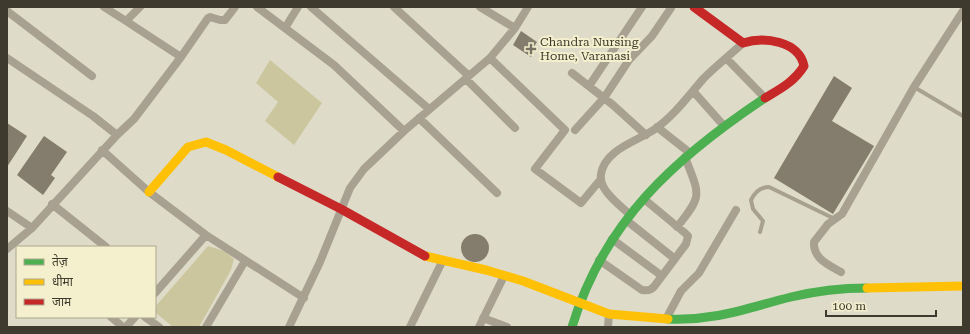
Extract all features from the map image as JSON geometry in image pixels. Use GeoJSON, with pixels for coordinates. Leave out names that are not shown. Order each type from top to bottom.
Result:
{"type":"FeatureCollection","features":[{"type":"Feature","properties":{"kind":"street"},"geometry":{"type":"LineString","coordinates":[[104,7],[181,57]]}},
{"type":"Feature","properties":{"kind":"street"},"geometry":{"type":"LineString","coordinates":[[126,21],[140,7]]}},
{"type":"Feature","properties":{"kind":"street"},"geometry":{"type":"LineString","coordinates":[[7,249],[32,228],[102,150],[134,119],[181,57],[208,18],[210,17],[225,20],[235,7]]}},
{"type":"Feature","properties":{"kind":"street"},"geometry":{"type":"LineString","coordinates":[[257,7],[334,65],[404,131]]}},
{"type":"Feature","properties":{"kind":"street"},"geometry":{"type":"LineString","coordinates":[[285,28],[298,7]]}},
{"type":"Feature","properties":{"kind":"street"},"geometry":{"type":"LineString","coordinates":[[311,7],[429,109]]}},
{"type":"Feature","properties":{"kind":"street"},"geometry":{"type":"LineString","coordinates":[[394,7],[467,78],[515,128]]}},
{"type":"Feature","properties":{"kind":"street"},"geometry":{"type":"LineString","coordinates":[[480,7],[515,28]]}},
{"type":"Feature","properties":{"kind":"street"},"geometry":{"type":"LineString","coordinates":[[289,327],[320,262],[350,188],[364,169],[404,131],[490,58],[515,28],[528,7]]}},
{"type":"Feature","properties":{"kind":"street"},"geometry":{"type":"LineString","coordinates":[[589,86],[642,7]]}},
{"type":"Feature","properties":{"kind":"street"},"geometry":{"type":"LineString","coordinates":[[694,7],[743,43]]}},
{"type":"Feature","properties":{"kind":"street"},"geometry":{"type":"LineString","coordinates":[[575,130],[604,98],[628,60],[652,36],[671,8]]}},
{"type":"Feature","properties":{"kind":"street"},"geometry":{"type":"LineString","coordinates":[[7,11],[92,76]]}},
{"type":"Feature","properties":{"kind":"street"},"geometry":{"type":"LineString","coordinates":[[841,272],[822,261],[814,249],[814,242],[821,231],[842,214],[914,88],[962,16]]}},
{"type":"Feature","properties":{"kind":"street"},"geometry":{"type":"LineString","coordinates":[[572,327],[580,303],[599,260],[612,239],[628,218],[644,199],[687,155],[724,126],[796,78],[804,66],[802,57],[794,49],[784,45],[757,39],[743,43],[692,91],[657,128],[626,144],[610,158],[600,174],[605,190],[628,218],[675,259]]}},
{"type":"Feature","properties":{"kind":"street"},"geometry":{"type":"LineString","coordinates":[[7,58],[88,112],[117,135]]}},
{"type":"Feature","properties":{"kind":"street"},"geometry":{"type":"LineString","coordinates":[[490,58],[565,130],[535,169],[581,203],[601,179]]}},
{"type":"Feature","properties":{"kind":"street"},"geometry":{"type":"LineString","coordinates":[[727,59],[765,98]]}},
{"type":"Feature","properties":{"kind":"street"},"geometry":{"type":"LineString","coordinates":[[572,73],[604,98],[646,135]]}},
{"type":"Feature","properties":{"kind":"street"},"geometry":{"type":"LineString","coordinates":[[692,91],[724,126]]}},
{"type":"Feature","properties":{"kind":"street"},"geometry":{"type":"LineString","coordinates":[[419,118],[497,193]]}},
{"type":"Feature","properties":{"kind":"street"},"geometry":{"type":"LineString","coordinates":[[657,128],[687,155],[697,188],[697,196],[690,210],[677,227]]}},
{"type":"Feature","properties":{"kind":"street"},"geometry":{"type":"LineString","coordinates":[[149,192],[188,147],[206,142],[226,150],[341,209],[417,253],[442,262],[504,276],[542,287],[609,314],[689,320],[728,315],[792,297],[846,288],[963,286]]}},
{"type":"Feature","properties":{"kind":"street"},"geometry":{"type":"LineString","coordinates":[[102,150],[149,192],[206,235],[304,298]]}},
{"type":"Feature","properties":{"kind":"street"},"geometry":{"type":"LineString","coordinates":[[599,260],[642,290],[652,290],[675,259],[688,241],[685,233],[644,199]]}},
{"type":"Feature","properties":{"kind":"street"},"geometry":{"type":"LineString","coordinates":[[52,204],[105,246]]}},
{"type":"Feature","properties":{"kind":"street"},"geometry":{"type":"LineString","coordinates":[[666,319],[685,286],[699,273],[736,210]]}},
{"type":"Feature","properties":{"kind":"street"},"geometry":{"type":"LineString","coordinates":[[7,212],[32,228]]}},
{"type":"Feature","properties":{"kind":"street"},"geometry":{"type":"LineString","coordinates":[[156,290],[206,235]]}},
{"type":"Feature","properties":{"kind":"street"},"geometry":{"type":"LineString","coordinates":[[612,239],[662,276]]}},
{"type":"Feature","properties":{"kind":"street"},"geometry":{"type":"LineString","coordinates":[[206,327],[245,261]]}},
{"type":"Feature","properties":{"kind":"street"},"geometry":{"type":"LineString","coordinates":[[410,327],[442,262]]}},
{"type":"Feature","properties":{"kind":"street"},"geometry":{"type":"LineString","coordinates":[[479,327],[504,276]]}},
{"type":"Feature","properties":{"kind":"street"},"geometry":{"type":"LineString","coordinates":[[609,314],[609,326]]}},
{"type":"Feature","properties":{"kind":"street"},"geometry":{"type":"LineString","coordinates":[[112,318],[123,327]]}},
{"type":"Feature","properties":{"kind":"street"},"geometry":{"type":"LineString","coordinates":[[126,327],[134,318]]}},
{"type":"Feature","properties":{"kind":"street"},"geometry":{"type":"LineString","coordinates":[[146,318],[159,327]]}},
{"type":"Feature","properties":{"kind":"street"},"geometry":{"type":"LineString","coordinates":[[483,318],[507,327]]}},
{"type":"Feature","properties":{"kind":"lane"},"geometry":{"type":"LineString","coordinates":[[914,88],[963,116]]}},
{"type":"Feature","properties":{"kind":"lane"},"geometry":{"type":"LineString","coordinates":[[760,232],[763,221],[753,209],[751,200],[758,190],[764,187],[769,187],[835,219]]}},
{"type":"Feature","properties":{"kind":"shaded area"},"geometry":{"type":"Polygon","coordinates":[[[270,60],[322,103],[294,145],[265,121],[278,102],[256,83],[270,60]]]}},
{"type":"Feature","properties":{"kind":"shaded area"},"geometry":{"type":"Polygon","coordinates":[[[208,246],[224,251],[234,259],[231,270],[199,327],[173,327],[156,313],[156,306],[208,246]]]}},
{"type":"Feature","properties":{"kind":"building"},"geometry":{"type":"Polygon","coordinates":[[[521,31],[537,42],[533,48],[535,49],[531,57],[513,45],[521,31]]]}},
{"type":"Feature","properties":{"kind":"building"},"geometry":{"type":"Polygon","coordinates":[[[834,76],[852,88],[832,121],[874,146],[833,214],[774,178],[834,76]]]}},
{"type":"Feature","properties":{"kind":"building"},"geometry":{"type":"Polygon","coordinates":[[[7,123],[27,136],[7,167],[7,123]]]}},
{"type":"Feature","properties":{"kind":"building"},"geometry":{"type":"Polygon","coordinates":[[[44,136],[67,152],[51,175],[55,178],[43,195],[17,175],[44,136]]]}},
{"type":"Feature","properties":{"kind":"building"},"geometry":{"type":"Polygon","coordinates":[[[475,234],[485,238],[489,248],[485,258],[475,262],[465,258],[461,248],[465,238],[475,234]]]}},
{"type":"Feature","properties":{"kind":"traffic: fast"},"geometry":{"type":"LineString","coordinates":[[572,327],[586,289],[603,255],[623,224],[647,195],[701,144],[765,98]]}},
{"type":"Feature","properties":{"kind":"traffic: fast"},"geometry":{"type":"LineString","coordinates":[[668,319],[716,316],[810,293],[839,289],[867,288]]}},
{"type":"Feature","properties":{"kind":"traffic: slow"},"geometry":{"type":"LineString","coordinates":[[149,192],[188,147],[206,142],[226,150],[278,177]]}},
{"type":"Feature","properties":{"kind":"traffic: slow"},"geometry":{"type":"LineString","coordinates":[[425,256],[486,270],[523,281],[609,314],[668,319]]}},
{"type":"Feature","properties":{"kind":"traffic: slow"},"geometry":{"type":"LineString","coordinates":[[867,288],[963,286]]}},
{"type":"Feature","properties":{"kind":"traffic: jam"},"geometry":{"type":"LineString","coordinates":[[694,7],[743,43],[761,40],[780,42],[795,51],[801,58],[804,66],[800,72],[786,85],[765,98]]}},
{"type":"Feature","properties":{"kind":"traffic: jam"},"geometry":{"type":"LineString","coordinates":[[278,177],[341,209],[425,256]]}},
{"type":"Feature","properties":{"kind":"place","name":"Chandra Nursing Home, Varanasi"},"geometry":{"type":"Point","coordinates":[531,49]}}]}
